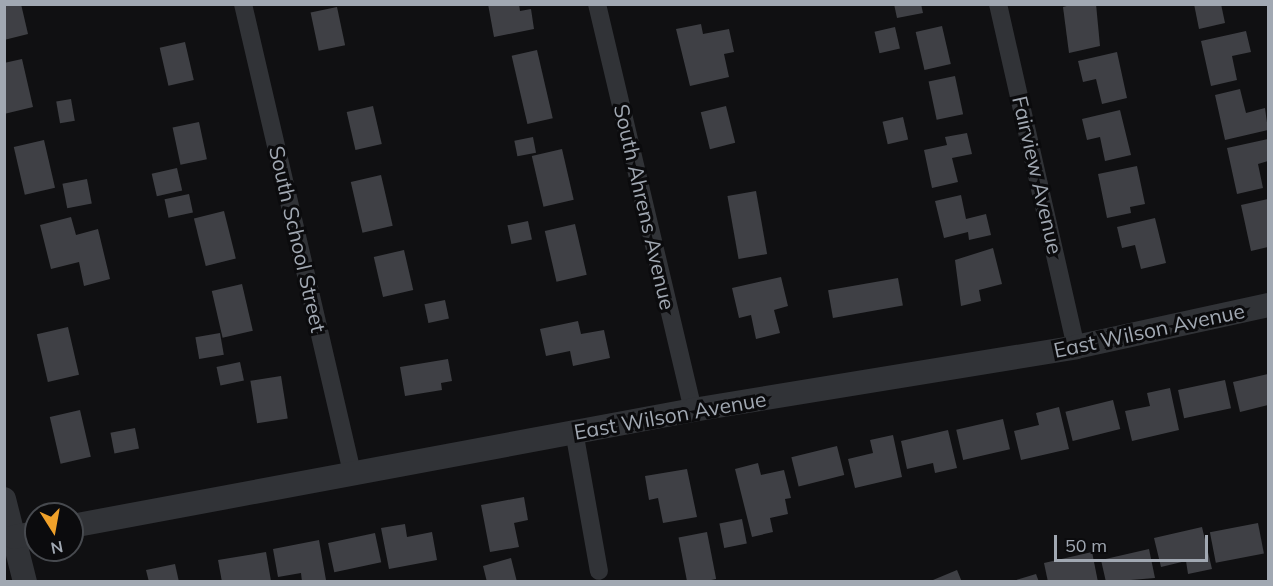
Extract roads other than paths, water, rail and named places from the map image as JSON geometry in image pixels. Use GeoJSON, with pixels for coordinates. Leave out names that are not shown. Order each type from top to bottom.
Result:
{"type":"FeatureCollection","features":[{"type":"Feature","properties":{"kind":"street","name":"South School Street"},"geometry":{"type":"LineString","coordinates":[[243,4],[352,473]]}},
{"type":"Feature","properties":{"kind":"street","name":"South Ahrens Avenue"},"geometry":{"type":"LineString","coordinates":[[597,4],[693,410]]}},
{"type":"Feature","properties":{"kind":"street","name":"Fairview Avenue"},"geometry":{"type":"LineString","coordinates":[[998,4],[1076,347]]}},
{"type":"Feature","properties":{"kind":"street","name":"East Wilson Avenue"},"geometry":{"type":"LineString","coordinates":[[84,524],[693,410],[1076,347],[1269,305]]}},
{"type":"Feature","properties":{"kind":"street"},"geometry":{"type":"LineString","coordinates":[[574,432],[598,571]]}},
{"type":"Feature","properties":{"kind":"street"},"geometry":{"type":"LineString","coordinates":[[4,499],[18,537],[24,582]]}}]}
